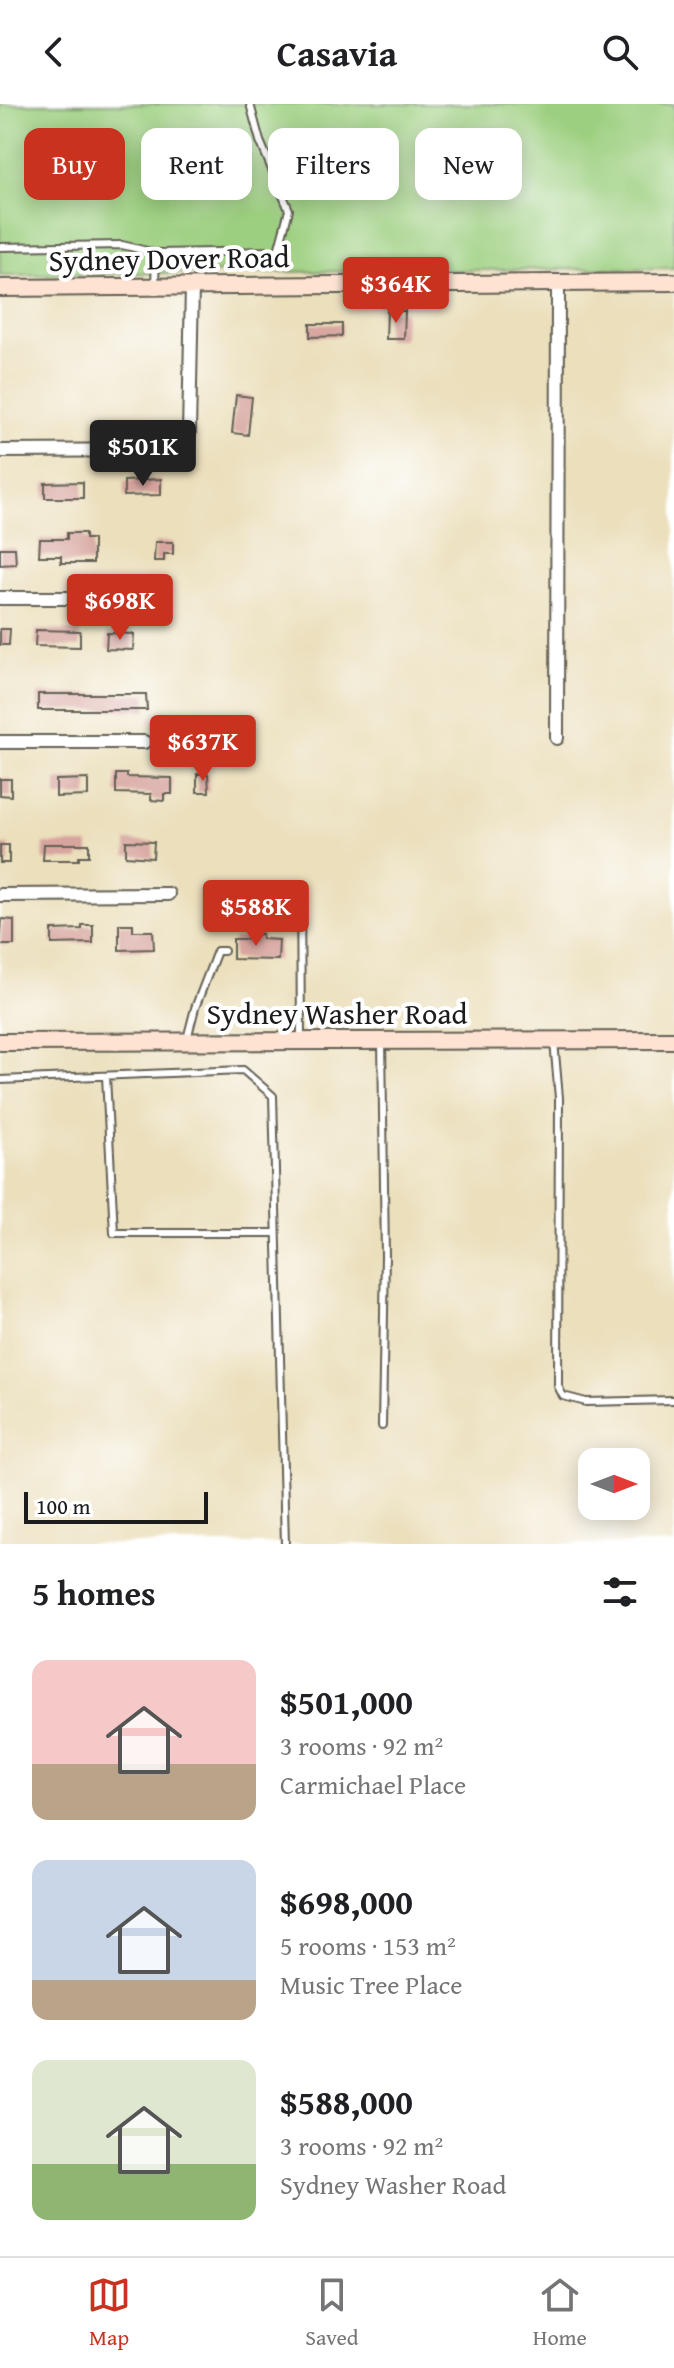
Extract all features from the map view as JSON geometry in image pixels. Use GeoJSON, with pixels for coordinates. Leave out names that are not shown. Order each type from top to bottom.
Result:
{"type":"FeatureCollection","features":[{"type":"Feature","properties":{"kind":"street","name":"Sydney Dover Road"},"geometry":{"type":"LineString","coordinates":[[0,288],[674,282]]}},
{"type":"Feature","properties":{"kind":"street"},"geometry":{"type":"LineString","coordinates":[[557,738],[558,283]]}},
{"type":"Feature","properties":{"kind":"street"},"geometry":{"type":"LineString","coordinates":[[0,451],[179,450],[186,444],[189,433],[192,286]]}},
{"type":"Feature","properties":{"kind":"street"},"geometry":{"type":"LineString","coordinates":[[0,598],[164,598]]}},
{"type":"Feature","properties":{"kind":"street"},"geometry":{"type":"LineString","coordinates":[[0,742],[144,742]]}},
{"type":"Feature","properties":{"kind":"street"},"geometry":{"type":"LineString","coordinates":[[0,895],[168,894]]}},
{"type":"Feature","properties":{"kind":"street","name":"Sydney Washer Road"},"geometry":{"type":"LineString","coordinates":[[0,1042],[674,1040]]}},
{"type":"Feature","properties":{"kind":"lane"},"geometry":{"type":"LineString","coordinates":[[0,247],[122,245],[156,253],[278,251],[289,210],[260,141],[250,104]]}},
{"type":"Feature","properties":{"kind":"lane"},"geometry":{"type":"LineString","coordinates":[[155,286],[156,253]]}},
{"type":"Feature","properties":{"kind":"lane"},"geometry":{"type":"LineString","coordinates":[[300,887],[301,1041]]}},
{"type":"Feature","properties":{"kind":"lane"},"geometry":{"type":"LineString","coordinates":[[186,1042],[195,1008],[217,951],[224,951]]}},
{"type":"Feature","properties":{"kind":"lane"},"geometry":{"type":"LineString","coordinates":[[382,1041],[385,1256],[382,1426]]}},
{"type":"Feature","properties":{"kind":"lane"},"geometry":{"type":"LineString","coordinates":[[554,1041],[559,1098],[558,1386],[563,1396],[586,1402],[674,1400]]}},
{"type":"Feature","properties":{"kind":"lane"},"geometry":{"type":"LineString","coordinates":[[0,1080],[243,1070],[273,1096],[285,1544]]}},
{"type":"Feature","properties":{"kind":"lane"},"geometry":{"type":"LineString","coordinates":[[106,1076],[114,1233],[276,1233]]}},
{"type":"Feature","properties":{"kind":"green space"},"geometry":{"type":"Polygon","coordinates":[[[0,104],[674,104],[674,268],[0,275],[0,104]]]}},
{"type":"Feature","properties":{"kind":"building"},"geometry":{"type":"Polygon","coordinates":[[[387,311],[405,311],[404,339],[386,339],[387,311]]]}},
{"type":"Feature","properties":{"kind":"building"},"geometry":{"type":"Polygon","coordinates":[[[310,324],[342,324],[342,336],[310,337],[310,324]]]}},
{"type":"Feature","properties":{"kind":"building"},"geometry":{"type":"Polygon","coordinates":[[[236,395],[252,397],[248,435],[232,433],[236,395]]]}},
{"type":"Feature","properties":{"kind":"building"},"geometry":{"type":"Polygon","coordinates":[[[161,479],[161,495],[124,496],[124,481],[161,479]]]}},
{"type":"Feature","properties":{"kind":"building"},"geometry":{"type":"Polygon","coordinates":[[[83,482],[83,498],[45,498],[45,483],[83,482]]]}},
{"type":"Feature","properties":{"kind":"building"},"geometry":{"type":"Polygon","coordinates":[[[67,533],[85,533],[85,539],[93,539],[93,563],[61,563],[61,556],[39,556],[40,539],[67,539],[67,533]]]}},
{"type":"Feature","properties":{"kind":"building"},"geometry":{"type":"Polygon","coordinates":[[[155,542],[173,542],[173,554],[164,554],[164,561],[154,561],[155,542]]]}},
{"type":"Feature","properties":{"kind":"building"},"geometry":{"type":"Polygon","coordinates":[[[0,548],[15,548],[16,564],[0,565],[0,548]]]}},
{"type":"Feature","properties":{"kind":"building"},"geometry":{"type":"Polygon","coordinates":[[[0,629],[10,629],[9,645],[0,645],[0,629]]]}},
{"type":"Feature","properties":{"kind":"building"},"geometry":{"type":"Polygon","coordinates":[[[36,630],[80,631],[80,647],[35,646],[36,630]]]}},
{"type":"Feature","properties":{"kind":"building"},"geometry":{"type":"Polygon","coordinates":[[[107,633],[134,634],[133,650],[106,649],[107,633]]]}},
{"type":"Feature","properties":{"kind":"building"},"geometry":{"type":"Polygon","coordinates":[[[38,694],[146,694],[147,710],[38,710],[38,694]]]}},
{"type":"Feature","properties":{"kind":"building"},"geometry":{"type":"Polygon","coordinates":[[[116,774],[172,778],[172,794],[164,794],[164,801],[151,800],[151,794],[116,793],[116,774]]]}},
{"type":"Feature","properties":{"kind":"building"},"geometry":{"type":"Polygon","coordinates":[[[197,774],[208,774],[209,792],[197,792],[197,774]]]}},
{"type":"Feature","properties":{"kind":"building"},"geometry":{"type":"Polygon","coordinates":[[[0,779],[11,779],[11,796],[0,795],[0,779]]]}},
{"type":"Feature","properties":{"kind":"building"},"geometry":{"type":"Polygon","coordinates":[[[88,779],[88,796],[56,797],[56,780],[88,779]]]}},
{"type":"Feature","properties":{"kind":"building"},"geometry":{"type":"Polygon","coordinates":[[[126,841],[154,842],[153,858],[126,856],[126,841]]]}},
{"type":"Feature","properties":{"kind":"building"},"geometry":{"type":"Polygon","coordinates":[[[44,844],[89,844],[89,856],[79,856],[79,860],[43,860],[44,844]]]}},
{"type":"Feature","properties":{"kind":"building"},"geometry":{"type":"Polygon","coordinates":[[[0,845],[9,845],[9,863],[0,863],[0,845]]]}},
{"type":"Feature","properties":{"kind":"building"},"geometry":{"type":"Polygon","coordinates":[[[2,919],[14,920],[14,945],[0,945],[2,919]]]}},
{"type":"Feature","properties":{"kind":"building"},"geometry":{"type":"Polygon","coordinates":[[[119,924],[133,924],[133,931],[153,931],[154,949],[119,950],[119,924]]]}},
{"type":"Feature","properties":{"kind":"building"},"geometry":{"type":"Polygon","coordinates":[[[82,925],[93,925],[93,943],[52,944],[52,930],[82,929],[82,925]]]}},
{"type":"Feature","properties":{"kind":"building"},"geometry":{"type":"Polygon","coordinates":[[[249,934],[262,934],[262,939],[279,940],[278,960],[233,959],[233,939],[249,939],[249,934]]]}}]}
